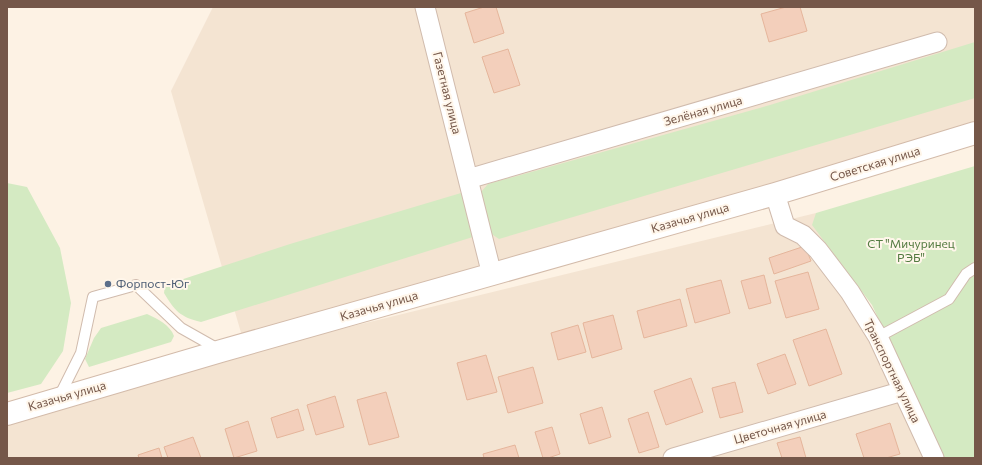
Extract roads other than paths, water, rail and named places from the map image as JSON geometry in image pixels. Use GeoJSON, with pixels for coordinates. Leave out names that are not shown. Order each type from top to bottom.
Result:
{"type":"FeatureCollection","features":[{"type":"Feature","properties":{"kind":"main road","name":"Советская улица"},"geometry":{"type":"LineString","coordinates":[[751,201],[975,133]]}},
{"type":"Feature","properties":{"kind":"main road","name":"Казачья улица"},"geometry":{"type":"LineString","coordinates":[[7,414],[221,351],[751,201]]}},
{"type":"Feature","properties":{"kind":"street","name":"Газетная улица"},"geometry":{"type":"LineString","coordinates":[[425,7],[492,275]]}},
{"type":"Feature","properties":{"kind":"street","name":"Зелёная улица"},"geometry":{"type":"LineString","coordinates":[[468,179],[937,42]]}},
{"type":"Feature","properties":{"kind":"street","name":"Транспортная улица"},"geometry":{"type":"LineString","coordinates":[[775,194],[785,226],[803,235],[818,250],[850,292],[878,337],[895,393],[934,458]]}},
{"type":"Feature","properties":{"kind":"street","name":"Цветочная улица"},"geometry":{"type":"LineString","coordinates":[[673,458],[895,393]]}},
{"type":"Feature","properties":{"kind":"lane"},"geometry":{"type":"LineString","coordinates":[[878,337],[949,299],[966,274],[975,268]]}},
{"type":"Feature","properties":{"kind":"lane"},"geometry":{"type":"LineString","coordinates":[[58,398],[81,353],[93,297],[136,285],[181,328],[221,351]]}},
{"type":"Feature","properties":{"kind":"place","name":"Форпост-Юг"},"geometry":{"type":"Point","coordinates":[108,284]}},
{"type":"Feature","properties":{"kind":"park label","name":"СТ \"Мичуринец РЭБ\""},"geometry":{"type":"Point","coordinates":[911,251]}}]}
